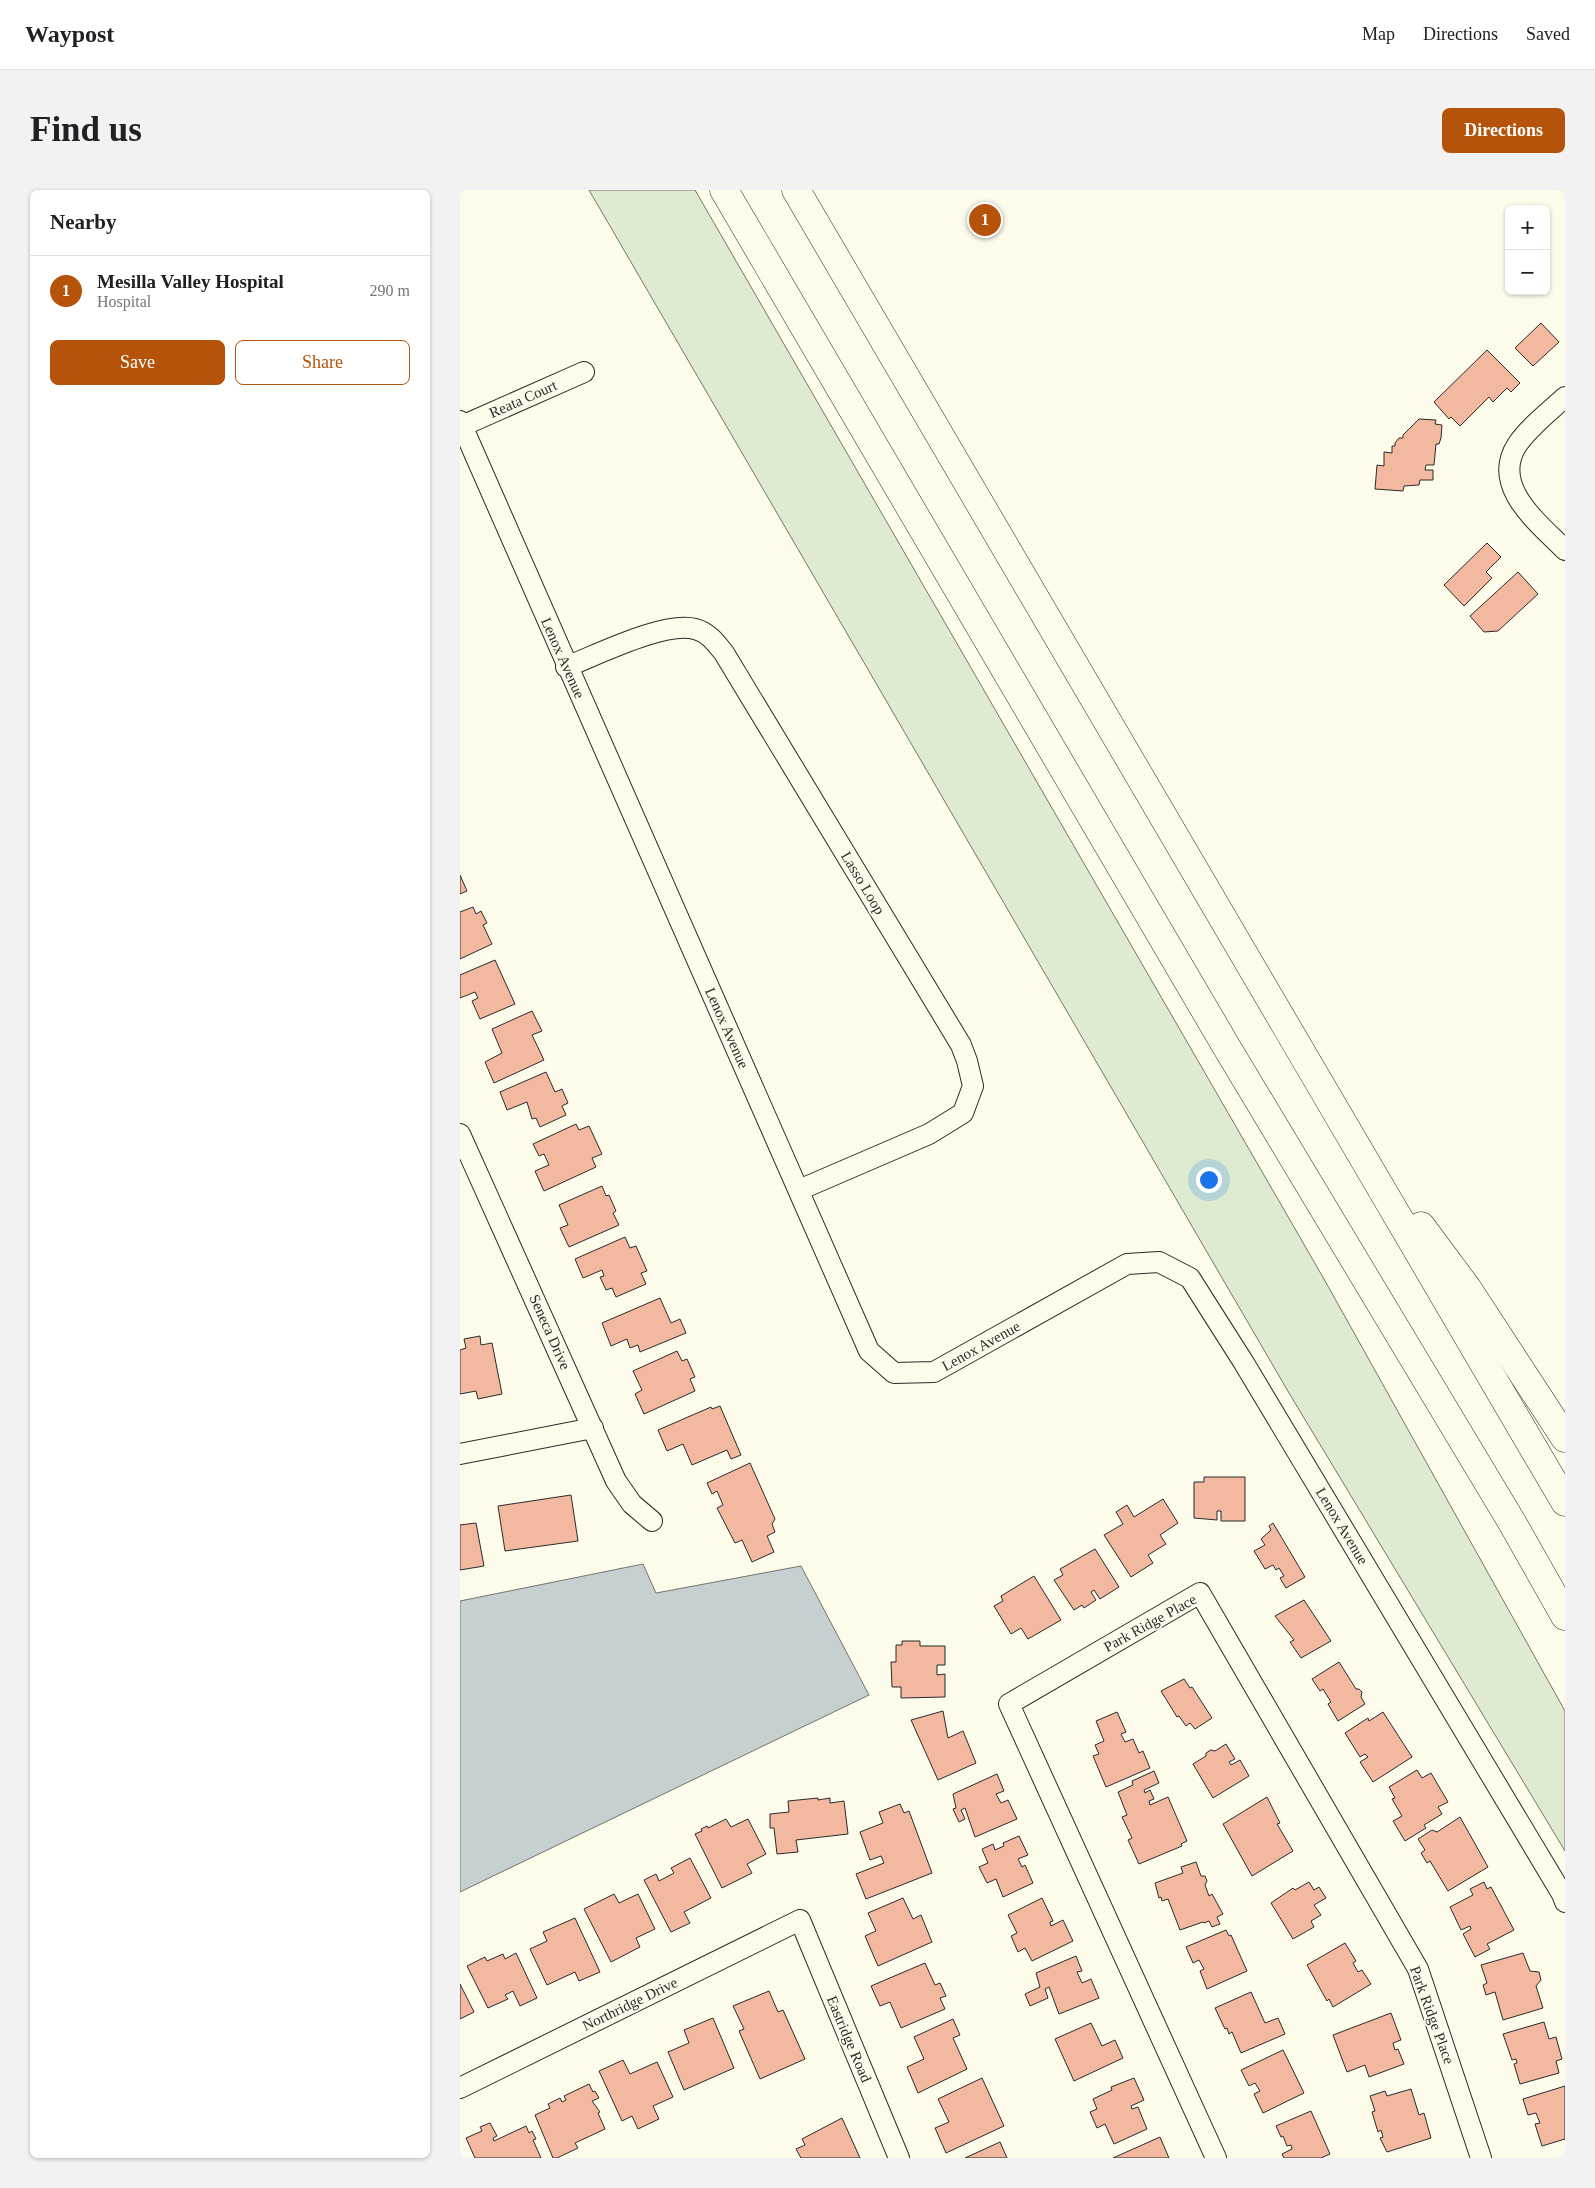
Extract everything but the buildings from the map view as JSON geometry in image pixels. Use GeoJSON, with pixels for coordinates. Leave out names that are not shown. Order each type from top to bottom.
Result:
{"type":"FeatureCollection","features":[{"type":"Feature","properties":{"kind":"highway"},"geometry":{"type":"LineString","coordinates":[[724,190],[1226,1046],[1565,1616]]}},
{"type":"Feature","properties":{"kind":"highway"},"geometry":{"type":"LineString","coordinates":[[796,190],[1565,1502]]}},
{"type":"Feature","properties":{"kind":"highway"},"geometry":{"type":"LineString","coordinates":[[1338,1115],[1467,1288],[1565,1438]]}},
{"type":"Feature","properties":{"kind":"highway"},"geometry":{"type":"LineString","coordinates":[[1512,1524],[1565,1636]]}},
{"type":"Feature","properties":{"kind":"street","name":"Reata Court"},"geometry":{"type":"LineString","coordinates":[[461,424],[584,372]]}},
{"type":"Feature","properties":{"kind":"street"},"geometry":{"type":"LineString","coordinates":[[1565,397],[1522,438],[1515,447],[1509,469],[1510,480],[1518,500],[1565,550]]}},
{"type":"Feature","properties":{"kind":"street","name":"Lenox Avenue"},"geometry":{"type":"LineString","coordinates":[[461,424],[869,1351],[894,1373],[934,1372],[1127,1264],[1159,1262],[1190,1278],[1244,1363],[1557,1885],[1565,1902]]}},
{"type":"Feature","properties":{"kind":"street","name":"Lasso Loop"},"geometry":{"type":"LineString","coordinates":[[566,666],[652,633],[675,628],[696,629],[713,639],[724,653],[960,1045],[967,1061],[973,1086],[963,1113],[929,1134],[799,1190]]}},
{"type":"Feature","properties":{"kind":"street","name":"Seneca Drive"},"geometry":{"type":"LineString","coordinates":[[460,1134],[466,1164],[593,1428],[616,1481],[623,1494],[642,1514],[652,1521]]}},
{"type":"Feature","properties":{"kind":"street"},"geometry":{"type":"LineString","coordinates":[[460,1454],[593,1428]]}},
{"type":"Feature","properties":{"kind":"street","name":"Park Ridge Place"},"geometry":{"type":"LineString","coordinates":[[1216,2158],[1009,1704],[1200,1593],[1418,1969],[1481,2158]]}},
{"type":"Feature","properties":{"kind":"street","name":"Northridge Drive"},"geometry":{"type":"LineString","coordinates":[[460,2088],[800,1920]]}},
{"type":"Feature","properties":{"kind":"street","name":"Eastridge Road"},"geometry":{"type":"LineString","coordinates":[[800,1920],[899,2158]]}},
{"type":"Feature","properties":{"kind":"green space"},"geometry":{"type":"Polygon","coordinates":[[[589,190],[695,190],[1324,1279],[1565,1711],[1565,1851],[1289,1393],[589,190]]]}},
{"type":"Feature","properties":{"kind":"shaded area"},"geometry":{"type":"Polygon","coordinates":[[[643,1564],[656,1593],[801,1566],[869,1695],[460,1892],[460,1601],[643,1564]]]}},
{"type":"Feature","properties":{"kind":"place","name":"Mesilla Valley Hospital"},"geometry":{"type":"Point","coordinates":[985,220]}}]}
